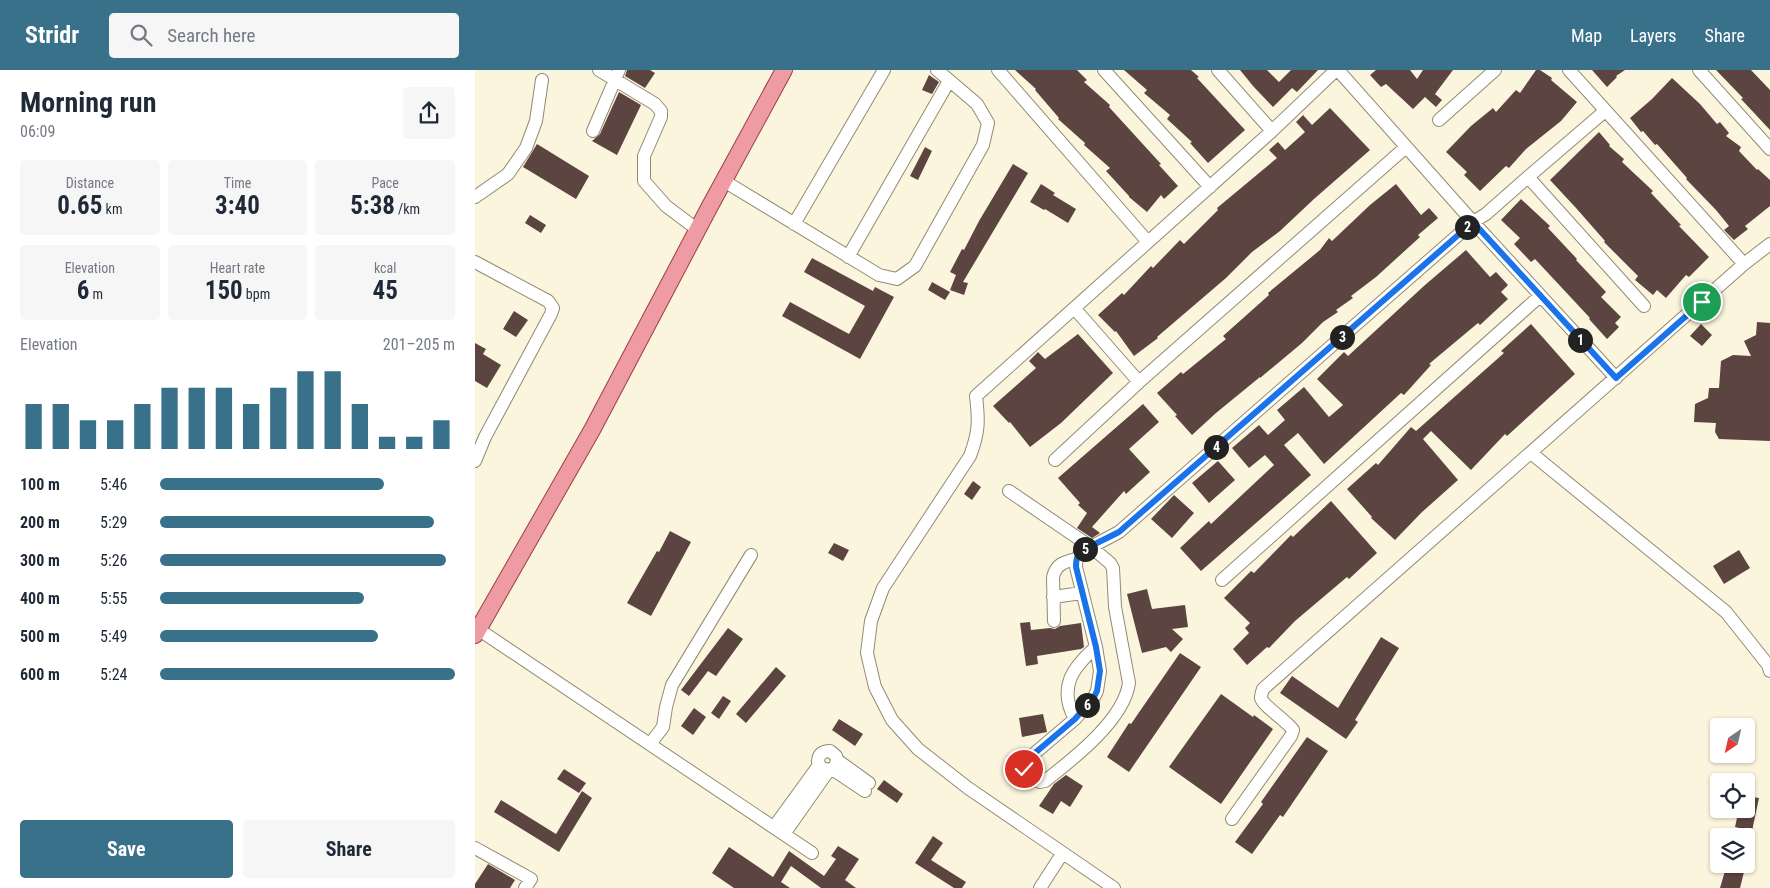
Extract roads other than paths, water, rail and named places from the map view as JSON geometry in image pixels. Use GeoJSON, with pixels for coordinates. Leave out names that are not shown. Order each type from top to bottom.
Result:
{"type":"FeatureCollection","features":[{"type":"Feature","properties":{"kind":"main road"},"geometry":{"type":"LineString","coordinates":[[476,630],[592,430],[784,70]]}},
{"type":"Feature","properties":{"kind":"street"},"geometry":{"type":"LineString","coordinates":[[599,70],[617,75],[655,104],[661,111],[661,117],[644,156],[644,181],[667,206],[698,230]]}},
{"type":"Feature","properties":{"kind":"street"},"geometry":{"type":"LineString","coordinates":[[794,224],[884,70]]}},
{"type":"Feature","properties":{"kind":"street"},"geometry":{"type":"LineString","coordinates":[[724,181],[879,276],[897,279],[915,266],[983,145],[988,123],[977,104],[937,70]]}},
{"type":"Feature","properties":{"kind":"street"},"geometry":{"type":"LineString","coordinates":[[998,70],[1148,242]]}},
{"type":"Feature","properties":{"kind":"street"},"geometry":{"type":"LineString","coordinates":[[1104,70],[1210,187]]}},
{"type":"Feature","properties":{"kind":"street"},"geometry":{"type":"LineString","coordinates":[[1218,70],[1272,131]]}},
{"type":"Feature","properties":{"kind":"street"},"geometry":{"type":"LineString","coordinates":[[1114,888],[968,788],[918,749],[892,720],[875,687],[867,653],[871,621],[883,588],[970,456],[978,435],[978,415],[975,396],[1075,309],[1337,70],[1616,378]]}},
{"type":"Feature","properties":{"kind":"street"},"geometry":{"type":"LineString","coordinates":[[1439,120],[1495,70]]}},
{"type":"Feature","properties":{"kind":"street"},"geometry":{"type":"LineString","coordinates":[[1569,70],[1744,264]]}},
{"type":"Feature","properties":{"kind":"street"},"geometry":{"type":"LineString","coordinates":[[1699,70],[1770,148]]}},
{"type":"Feature","properties":{"kind":"street"},"geometry":{"type":"LineString","coordinates":[[593,130],[617,75]]}},
{"type":"Feature","properties":{"kind":"street"},"geometry":{"type":"LineString","coordinates":[[475,197],[508,174],[526,148],[536,121],[542,80]]}},
{"type":"Feature","properties":{"kind":"street"},"geometry":{"type":"LineString","coordinates":[[848,257],[949,81]]}},
{"type":"Feature","properties":{"kind":"street"},"geometry":{"type":"LineString","coordinates":[[1054,621],[1053,576],[1054,571],[1061,563],[1076,559],[1083,550],[1119,532],[1473,222],[1486,214],[1527,176],[1605,111]]}},
{"type":"Feature","properties":{"kind":"street"},"geometry":{"type":"LineString","coordinates":[[1055,460],[1139,382],[1406,147]]}},
{"type":"Feature","properties":{"kind":"street"},"geometry":{"type":"LineString","coordinates":[[1527,176],[1644,306]]}},
{"type":"Feature","properties":{"kind":"street"},"geometry":{"type":"LineString","coordinates":[[1233,819],[1291,736],[1293,730],[1288,722],[1265,704],[1261,698],[1263,689],[1744,264],[1770,244]]}},
{"type":"Feature","properties":{"kind":"street"},"geometry":{"type":"LineString","coordinates":[[475,262],[548,302],[553,308],[485,437],[475,461]]}},
{"type":"Feature","properties":{"kind":"street"},"geometry":{"type":"LineString","coordinates":[[1222,580],[1540,296]]}},
{"type":"Feature","properties":{"kind":"street"},"geometry":{"type":"LineString","coordinates":[[1075,309],[1139,382]]}},
{"type":"Feature","properties":{"kind":"street"},"geometry":{"type":"LineString","coordinates":[[1531,453],[1726,612],[1768,665],[1770,671]]}},
{"type":"Feature","properties":{"kind":"street"},"geometry":{"type":"LineString","coordinates":[[1009,492],[1091,547],[1110,563],[1115,572],[1113,590],[1115,607],[1129,683],[1124,702],[1083,752],[1045,781],[1040,782],[1028,775],[1024,765],[1029,758],[1075,719],[1097,691],[1100,671],[1076,567],[1076,559]]}},
{"type":"Feature","properties":{"kind":"street"},"geometry":{"type":"LineString","coordinates":[[650,744],[663,727],[672,685],[751,555]]}},
{"type":"Feature","properties":{"kind":"street"},"geometry":{"type":"LineString","coordinates":[[1053,598],[1082,593]]}},
{"type":"Feature","properties":{"kind":"street"},"geometry":{"type":"LineString","coordinates":[[476,630],[812,853]]}},
{"type":"Feature","properties":{"kind":"street"},"geometry":{"type":"LineString","coordinates":[[1075,719],[1068,706],[1066,697],[1068,685],[1072,674],[1081,660],[1096,647]]}},
{"type":"Feature","properties":{"kind":"street"},"geometry":{"type":"LineString","coordinates":[[779,831],[829,766],[867,787]]}},
{"type":"Feature","properties":{"kind":"street"},"geometry":{"type":"LineString","coordinates":[[475,848],[531,879],[525,888]]}},
{"type":"Feature","properties":{"kind":"street"},"geometry":{"type":"LineString","coordinates":[[1040,888],[1062,854]]}}]}
